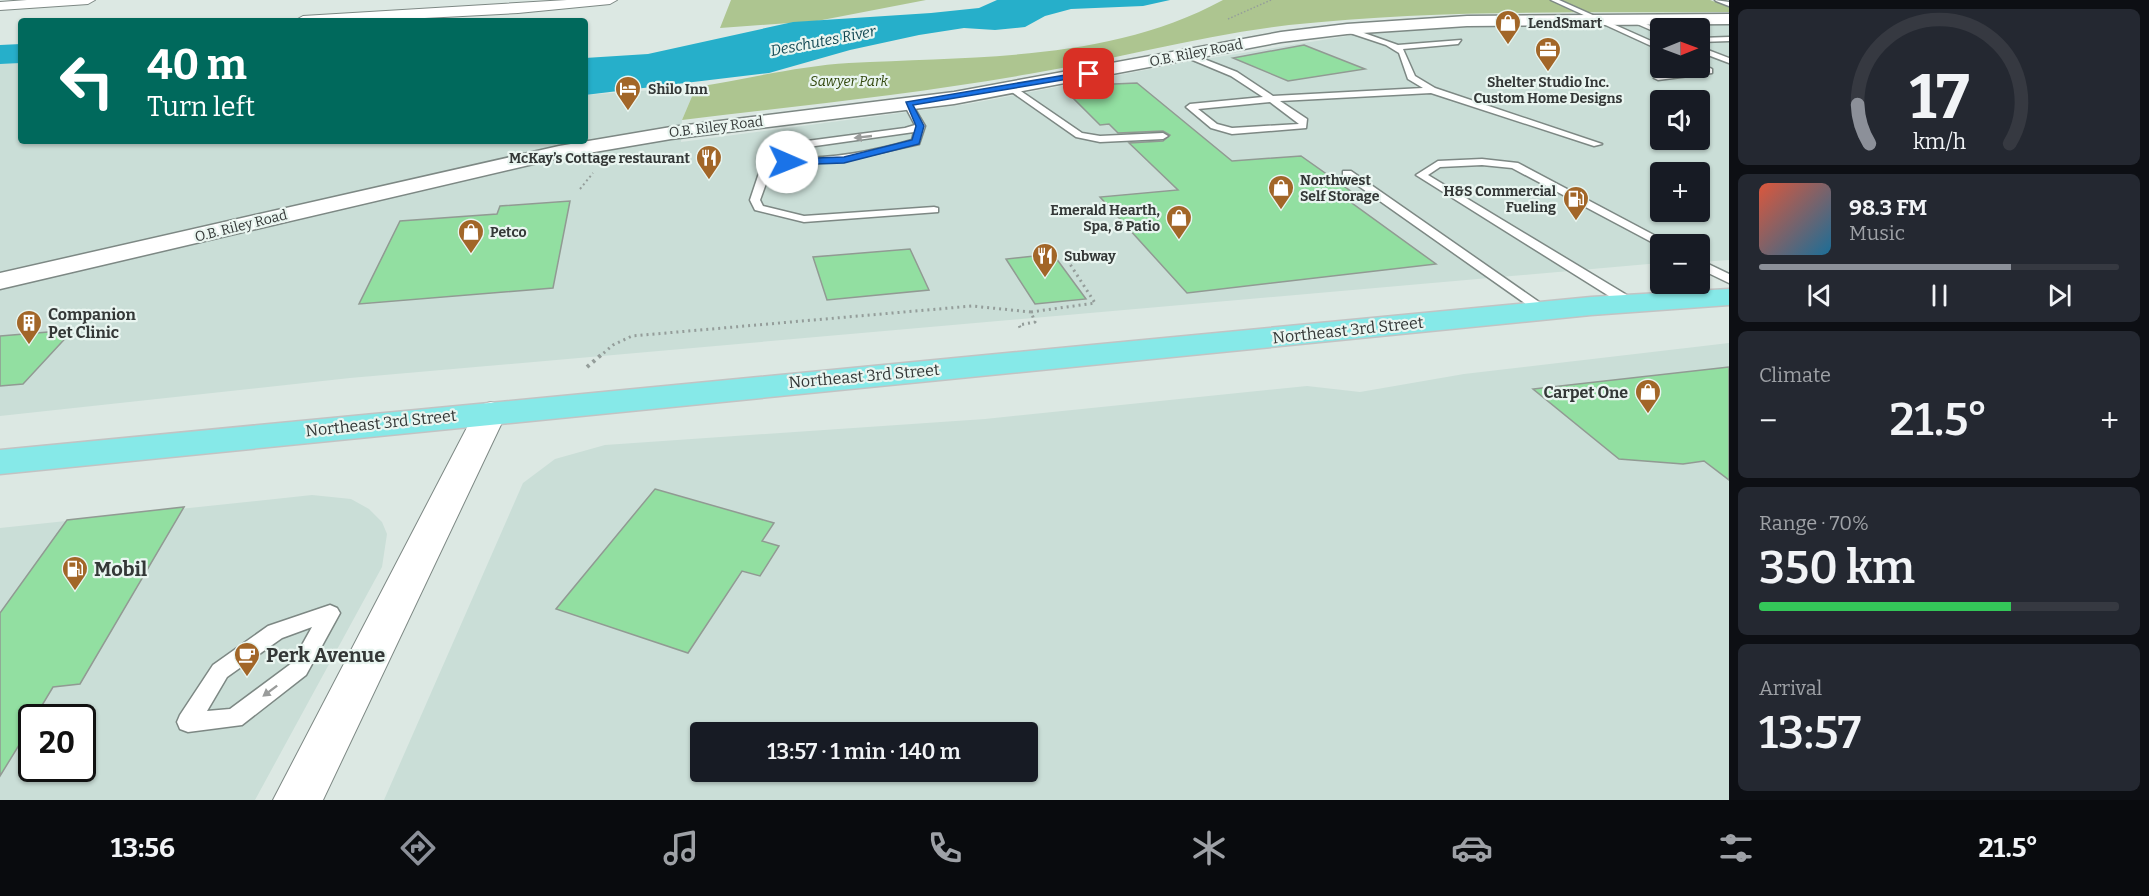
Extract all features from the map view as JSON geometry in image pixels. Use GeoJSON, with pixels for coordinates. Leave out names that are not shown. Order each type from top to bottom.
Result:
{"type":"FeatureCollection","features":[{"type":"Feature","properties":{"kind":"main road","name":"Northeast 3rd Street"},"geometry":{"type":"LineString","coordinates":[[0,462],[1545,310],[1729,297]]}},
{"type":"Feature","properties":{"kind":"street"},"geometry":{"type":"LineString","coordinates":[[0,6],[88,0]]}},
{"type":"Feature","properties":{"kind":"street"},"geometry":{"type":"LineString","coordinates":[[342,18],[496,10],[610,0]]}},
{"type":"Feature","properties":{"kind":"street","name":"O.B. Riley Road"},"geometry":{"type":"LineString","coordinates":[[0,281],[559,152],[671,133],[908,104],[1012,88],[1186,54],[1347,29],[1467,21],[1729,19]]}},
{"type":"Feature","properties":{"kind":"street"},"geometry":{"type":"LineString","coordinates":[[298,800],[491,412]]}},
{"type":"Feature","properties":{"kind":"lane"},"geometry":{"type":"LineString","coordinates":[[1554,0],[1650,44]]}},
{"type":"Feature","properties":{"kind":"lane"},"geometry":{"type":"LineString","coordinates":[[1718,0],[1729,4]]}},
{"type":"Feature","properties":{"kind":"lane"},"geometry":{"type":"LineString","coordinates":[[1630,19],[1650,28]]}},
{"type":"Feature","properties":{"kind":"lane"},"geometry":{"type":"LineString","coordinates":[[1347,29],[1402,52],[1411,77],[1432,90],[1597,144]]}},
{"type":"Feature","properties":{"kind":"lane"},"geometry":{"type":"LineString","coordinates":[[1710,40],[1729,39]]}},
{"type":"Feature","properties":{"kind":"lane"},"geometry":{"type":"LineString","coordinates":[[1395,48],[1458,42]]}},
{"type":"Feature","properties":{"kind":"lane"},"geometry":{"type":"LineString","coordinates":[[1710,53],[1729,61]]}},
{"type":"Feature","properties":{"kind":"lane"},"geometry":{"type":"LineString","coordinates":[[1186,54],[1234,74],[1271,99],[1305,121],[1303,126],[1232,131],[1214,126],[1190,107],[1271,99],[1432,90]]}},
{"type":"Feature","properties":{"kind":"lane"},"geometry":{"type":"LineString","coordinates":[[1012,88],[1079,135],[1100,139],[1163,136]]}},
{"type":"Feature","properties":{"kind":"lane"},"geometry":{"type":"LineString","coordinates":[[768,161],[806,163],[844,160],[916,142],[920,126],[908,104]]}},
{"type":"Feature","properties":{"kind":"lane"},"geometry":{"type":"LineString","coordinates":[[920,126],[907,131],[792,146],[779,150],[768,161],[755,200],[759,208],[804,219],[934,210]]}},
{"type":"Feature","properties":{"kind":"lane"},"geometry":{"type":"LineString","coordinates":[[1630,303],[1421,175],[1438,164],[1482,162],[1514,165],[1650,237]]}},
{"type":"Feature","properties":{"kind":"lane"},"geometry":{"type":"LineString","coordinates":[[1347,173],[1545,310]]}},
{"type":"Feature","properties":{"kind":"lane"},"geometry":{"type":"LineString","coordinates":[[1710,269],[1729,279]]}},
{"type":"Feature","properties":{"kind":"lane"},"geometry":{"type":"LineString","coordinates":[[330,613],[299,669],[234,718],[188,722],[220,671],[275,632],[330,613]]}},
{"type":"Feature","properties":{"kind":"path"},"geometry":{"type":"LineString","coordinates":[[587,367],[612,345],[632,336],[972,306],[1031,312],[1095,303],[1068,261]]}},
{"type":"Feature","properties":{"kind":"path"},"geometry":{"type":"LineString","coordinates":[[1021,330],[1018,324],[1035,322],[1031,312]]}},
{"type":"Feature","properties":{"kind":"shaded area"},"geometry":{"type":"Polygon","coordinates":[[[1650,24],[1650,78],[1710,78],[1710,24],[1729,24],[1729,260],[1710,261],[1710,234],[1650,234],[1650,264],[350,378],[0,416],[0,64],[18,63],[18,144],[588,144],[588,95],[696,87],[682,120],[681,142],[968,104],[1187,62],[1378,31],[1518,25],[1650,24]]]}},
{"type":"Feature","properties":{"kind":"shaded area"},"geometry":{"type":"Polygon","coordinates":[[[1729,343],[1729,800],[384,800],[523,483],[555,459],[605,445],[985,419],[1307,386],[1360,392],[1464,374],[1729,343]]]}},
{"type":"Feature","properties":{"kind":"shaded area"},"geometry":{"type":"Polygon","coordinates":[[[312,495],[351,499],[369,509],[382,522],[387,534],[382,567],[255,800],[0,800],[0,528],[312,495]]]}},
{"type":"Feature","properties":{"kind":"green space"},"geometry":{"type":"Polygon","coordinates":[[[731,0],[926,0],[817,21],[720,28],[731,0]]]}},
{"type":"Feature","properties":{"kind":"green space","name":"Sawyer Park"},"geometry":{"type":"Polygon","coordinates":[[[1223,0],[1710,0],[1729,7],[1729,12],[1454,14],[1289,25],[1256,29],[1062,68],[943,88],[682,120],[696,87],[830,65],[993,56],[1088,45],[1134,35],[1179,20],[1223,0]]]}},
{"type":"Feature","properties":{"kind":"water","name":"Deschutes River"},"geometry":{"type":"Polygon","coordinates":[[[997,0],[1170,0],[1143,6],[1071,9],[1045,16],[1025,27],[995,30],[964,28],[919,35],[850,50],[769,73],[588,95],[588,58],[648,54],[793,22],[979,8],[997,0]]]}},
{"type":"Feature","properties":{"kind":"water"},"geometry":{"type":"Polygon","coordinates":[[[18,44],[18,63],[0,64],[0,45],[18,44]]]}},
{"type":"Feature","properties":{"kind":"building"},"geometry":{"type":"Polygon","coordinates":[[[1304,45],[1365,69],[1288,81],[1233,58],[1304,45]]]}},
{"type":"Feature","properties":{"kind":"building"},"geometry":{"type":"Polygon","coordinates":[[[1137,83],[1232,161],[1301,156],[1359,197],[1345,198],[1436,264],[1187,293],[1100,197],[1178,190],[1129,143],[1163,141],[1170,135],[1163,131],[1118,133],[1109,124],[1100,125],[1068,93],[1079,92],[1076,89],[1095,88],[1091,85],[1137,83]]]}},
{"type":"Feature","properties":{"kind":"building","name":"Petco"},"geometry":{"type":"Polygon","coordinates":[[[570,201],[553,288],[359,304],[400,221],[497,214],[500,206],[570,201]]]}},
{"type":"Feature","properties":{"kind":"building"},"geometry":{"type":"Polygon","coordinates":[[[910,249],[929,290],[827,300],[813,257],[910,249]]]}},
{"type":"Feature","properties":{"kind":"building","name":"Subway"},"geometry":{"type":"Polygon","coordinates":[[[1053,254],[1086,299],[1035,304],[1006,259],[1053,254]]]}},
{"type":"Feature","properties":{"kind":"building","name":"Companion Pet Clinic"},"geometry":{"type":"Polygon","coordinates":[[[73,330],[23,384],[0,386],[0,336],[73,330]]]}},
{"type":"Feature","properties":{"kind":"building","name":"Carpet One"},"geometry":{"type":"Polygon","coordinates":[[[1729,367],[1729,480],[1704,461],[1683,464],[1619,459],[1533,389],[1729,367]]]}},
{"type":"Feature","properties":{"kind":"building"},"geometry":{"type":"Polygon","coordinates":[[[655,489],[774,523],[762,541],[779,546],[760,576],[742,571],[688,653],[556,609],[655,489]]]}},
{"type":"Feature","properties":{"kind":"building","name":"Mobil"},"geometry":{"type":"Polygon","coordinates":[[[184,507],[80,684],[53,687],[43,704],[18,704],[18,747],[0,776],[0,613],[67,520],[184,507]]]}},
{"type":"Feature","properties":{"kind":"place","name":"LendSmart"},"geometry":{"type":"Point","coordinates":[1508,46]}},
{"type":"Feature","properties":{"kind":"place","name":"Shelter Studio Inc. Custom Home Designs"},"geometry":{"type":"Point","coordinates":[1548,73]}},
{"type":"Feature","properties":{"kind":"place","name":"Shilo Inn"},"geometry":{"type":"Point","coordinates":[628,112]}},
{"type":"Feature","properties":{"kind":"place","name":"McKay’s Cottage restaurant"},"geometry":{"type":"Point","coordinates":[709,181]}},
{"type":"Feature","properties":{"kind":"place","name":"Northwest Self Storage"},"geometry":{"type":"Point","coordinates":[1281,211]}},
{"type":"Feature","properties":{"kind":"place","name":"H&S Commercial Fueling"},"geometry":{"type":"Point","coordinates":[1576,222]}},
{"type":"Feature","properties":{"kind":"place","name":"Emerald Hearth, Spa, & Patio"},"geometry":{"type":"Point","coordinates":[1179,241]}},
{"type":"Feature","properties":{"kind":"place","name":"Petco"},"geometry":{"type":"Point","coordinates":[471,255]}},
{"type":"Feature","properties":{"kind":"place","name":"Subway"},"geometry":{"type":"Point","coordinates":[1045,279]}},
{"type":"Feature","properties":{"kind":"place","name":"Companion Pet Clinic"},"geometry":{"type":"Point","coordinates":[29,346]}},
{"type":"Feature","properties":{"kind":"place","name":"Carpet One"},"geometry":{"type":"Point","coordinates":[1648,415]}},
{"type":"Feature","properties":{"kind":"place","name":"Mobil"},"geometry":{"type":"Point","coordinates":[75,592]}},
{"type":"Feature","properties":{"kind":"place","name":"Perk Avenue"},"geometry":{"type":"Point","coordinates":[247,678]}},
{"type":"Feature","properties":{"kind":"route"},"geometry":{"type":"LineString","coordinates":[[787,162],[844,160],[916,142],[920,135],[920,126],[908,104],[1089,74]]}}]}
